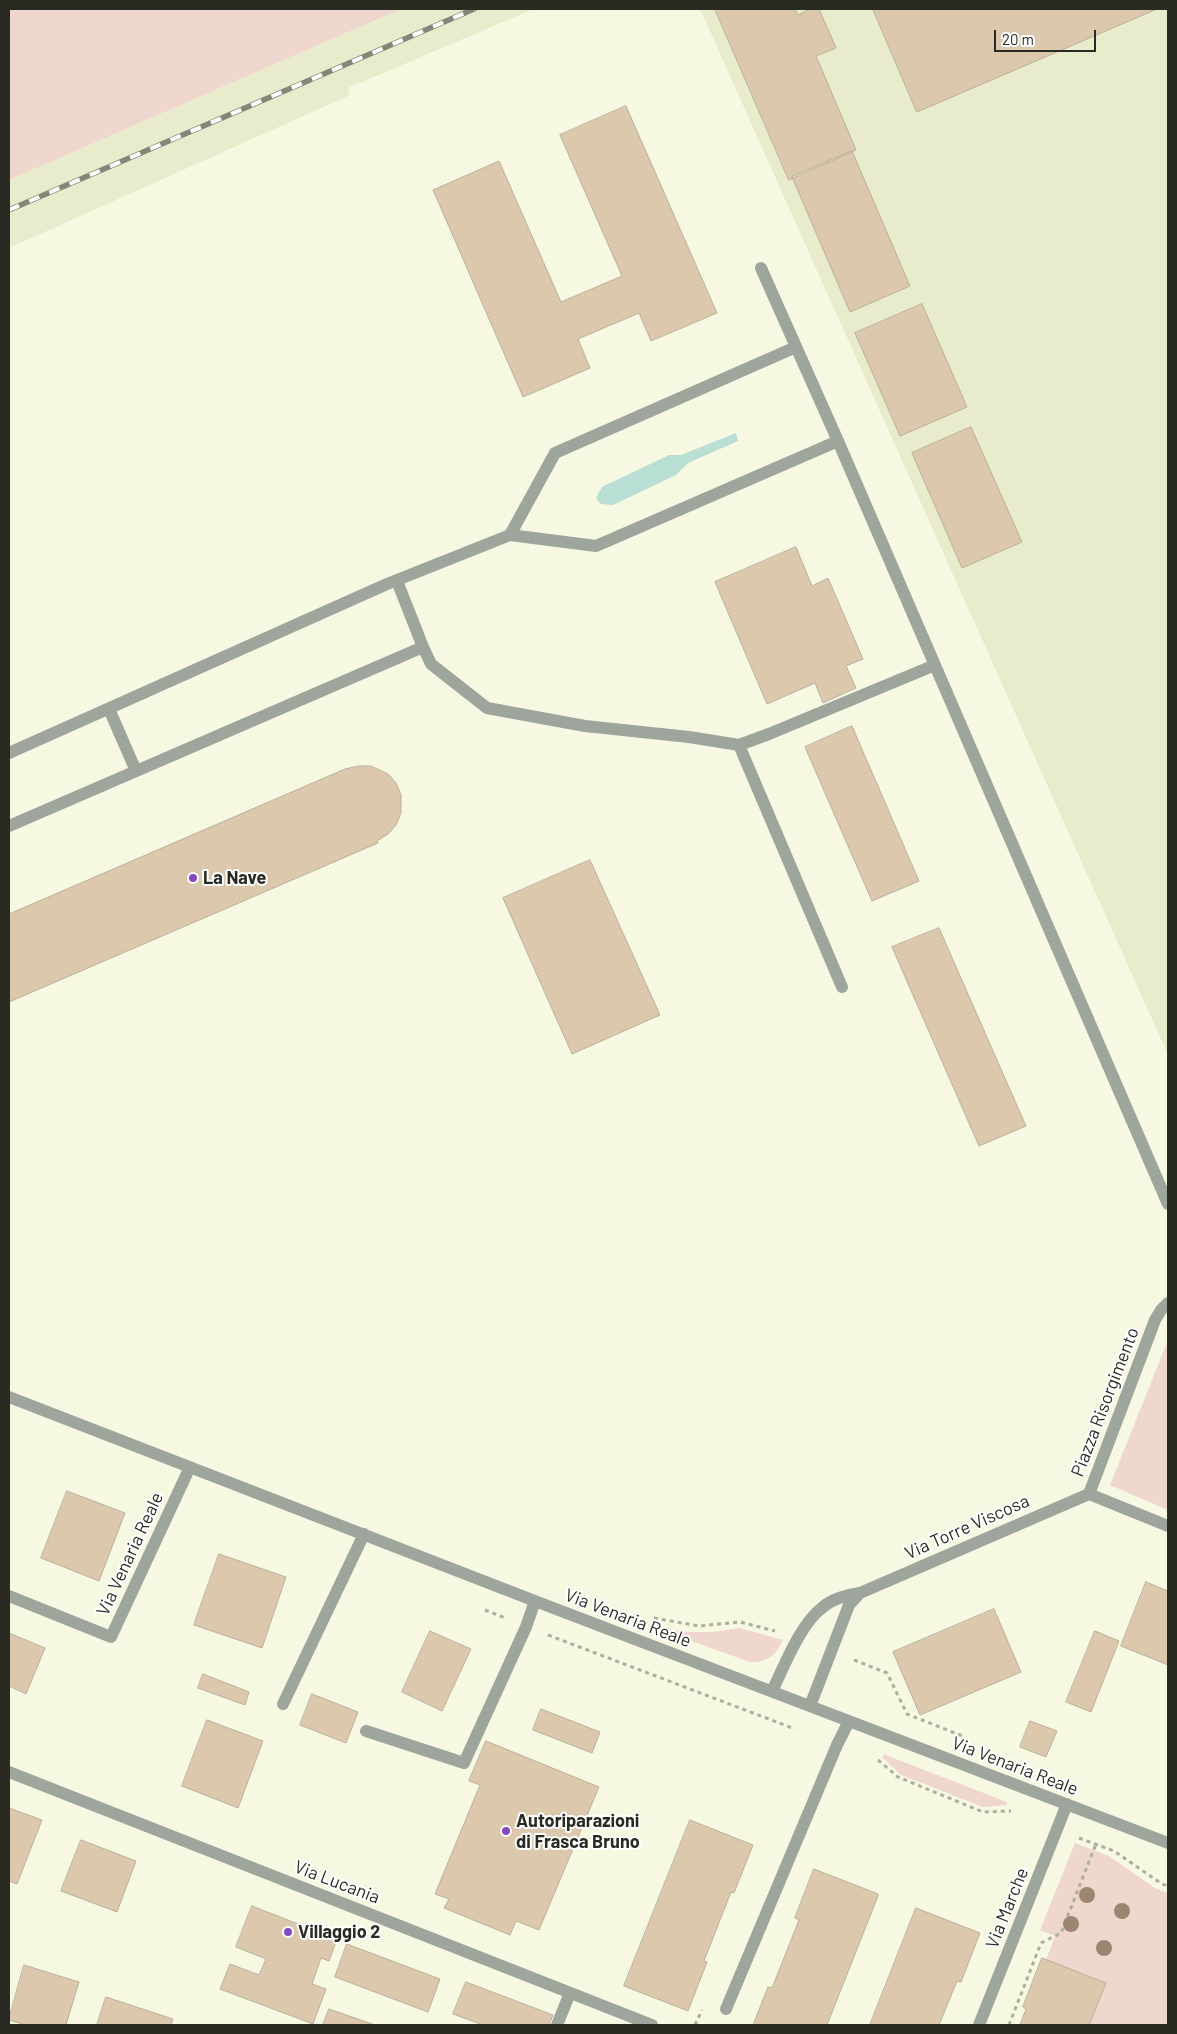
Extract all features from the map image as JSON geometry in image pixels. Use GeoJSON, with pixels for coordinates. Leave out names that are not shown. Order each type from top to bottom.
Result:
{"type":"FeatureCollection","features":[{"type":"Feature","properties":{"kind":"street"},"geometry":{"type":"LineString","coordinates":[[761,268],[838,441],[1168,1204]]}},
{"type":"Feature","properties":{"kind":"street"},"geometry":{"type":"LineString","coordinates":[[510,535],[555,453],[796,347]]}},
{"type":"Feature","properties":{"kind":"street"},"geometry":{"type":"LineString","coordinates":[[9,753],[397,580],[510,535],[596,546],[838,441]]}},
{"type":"Feature","properties":{"kind":"street"},"geometry":{"type":"LineString","coordinates":[[397,580],[431,664],[487,708],[585,726],[689,737],[739,745],[935,665]]}},
{"type":"Feature","properties":{"kind":"street"},"geometry":{"type":"LineString","coordinates":[[9,826],[423,647]]}},
{"type":"Feature","properties":{"kind":"street"},"geometry":{"type":"LineString","coordinates":[[109,709],[136,771]]}},
{"type":"Feature","properties":{"kind":"street"},"geometry":{"type":"LineString","coordinates":[[739,745],[842,987]]}},
{"type":"Feature","properties":{"kind":"street","name":"Piazza Risorgimento"},"geometry":{"type":"LineString","coordinates":[[1168,1303],[1161,1310],[1156,1320],[1089,1494],[1168,1526]]}},
{"type":"Feature","properties":{"kind":"street","name":"Via Venaria Reale"},"geometry":{"type":"LineString","coordinates":[[9,1397],[1168,1843]]}},
{"type":"Feature","properties":{"kind":"street","name":"Via Venaria Reale"},"geometry":{"type":"LineString","coordinates":[[9,1596],[111,1637],[190,1467]]}},
{"type":"Feature","properties":{"kind":"street","name":"Via Torre Viscosa"},"geometry":{"type":"LineString","coordinates":[[772,1691],[798,1639],[822,1607],[841,1598],[860,1594],[1089,1494]]}},
{"type":"Feature","properties":{"kind":"street"},"geometry":{"type":"LineString","coordinates":[[283,1704],[364,1534]]}},
{"type":"Feature","properties":{"kind":"street"},"geometry":{"type":"LineString","coordinates":[[810,1706],[830,1651],[851,1602],[860,1594]]}},
{"type":"Feature","properties":{"kind":"street"},"geometry":{"type":"LineString","coordinates":[[366,1731],[464,1763],[526,1627],[535,1601]]}},
{"type":"Feature","properties":{"kind":"street"},"geometry":{"type":"LineString","coordinates":[[726,2009],[837,1745],[849,1721]]}},
{"type":"Feature","properties":{"kind":"street","name":"Via Lucania"},"geometry":{"type":"LineString","coordinates":[[9,1772],[652,2025]]}},
{"type":"Feature","properties":{"kind":"street","name":"Via Marche"},"geometry":{"type":"LineString","coordinates":[[980,2025],[1067,1804]]}},
{"type":"Feature","properties":{"kind":"street"},"geometry":{"type":"LineString","coordinates":[[557,2025],[570,1993]]}},
{"type":"Feature","properties":{"kind":"path"},"geometry":{"type":"LineString","coordinates":[[650,1617],[699,1626],[740,1622],[798,1639]]}},
{"type":"Feature","properties":{"kind":"path"},"geometry":{"type":"LineString","coordinates":[[830,1651],[887,1673],[907,1714],[970,1739]]}},
{"type":"Feature","properties":{"kind":"path"},"geometry":{"type":"LineString","coordinates":[[1008,2025],[1041,1943],[1061,1933],[1096,1844]]}},
{"type":"Feature","properties":{"kind":"shaded area"},"geometry":{"type":"Polygon","coordinates":[[[9,9],[401,9],[9,180],[9,9]]]}},
{"type":"Feature","properties":{"kind":"shaded area"},"geometry":{"type":"Polygon","coordinates":[[[401,9],[533,9],[348,88],[350,95],[9,248],[9,180],[401,9]]]}},
{"type":"Feature","properties":{"kind":"shaded area"},"geometry":{"type":"Polygon","coordinates":[[[700,9],[1168,9],[1168,1055],[700,9]]]}},
{"type":"Feature","properties":{"kind":"shaded area"},"geometry":{"type":"Polygon","coordinates":[[[1168,1340],[1168,1510],[1110,1485],[1168,1340]]]}},
{"type":"Feature","properties":{"kind":"shaded area"},"geometry":{"type":"Polygon","coordinates":[[[633,1620],[659,1628],[686,1632],[713,1632],[740,1628],[783,1640],[770,1657],[761,1661],[750,1662],[633,1620]]]}},
{"type":"Feature","properties":{"kind":"shaded area"},"geometry":{"type":"Polygon","coordinates":[[[883,1754],[1007,1802],[1006,1805],[983,1807],[901,1775],[883,1758],[883,1754]]]}},
{"type":"Feature","properties":{"kind":"shaded area"},"geometry":{"type":"Polygon","coordinates":[[[1075,1843],[1109,1856],[1155,1888],[1168,1893],[1168,2025],[1089,2025],[1106,1983],[1046,1960],[1055,1936],[1040,1930],[1075,1843]]]}},
{"type":"Feature","properties":{"kind":"water"},"geometry":{"type":"Polygon","coordinates":[[[736,433],[738,441],[688,463],[676,475],[613,505],[601,504],[596,498],[602,487],[669,455],[681,455],[736,433]]]}},
{"type":"Feature","properties":{"kind":"building"},"geometry":{"type":"Polygon","coordinates":[[[715,9],[795,9],[798,15],[810,9],[819,9],[836,48],[816,56],[856,150],[789,180],[715,9]]]}},
{"type":"Feature","properties":{"kind":"building"},"geometry":{"type":"Polygon","coordinates":[[[873,9],[1157,9],[917,112],[873,9]]]}},
{"type":"Feature","properties":{"kind":"building"},"geometry":{"type":"Polygon","coordinates":[[[626,106],[717,313],[651,341],[639,313],[578,339],[590,368],[523,397],[433,190],[499,161],[561,302],[622,276],[560,135],[626,106]]]}},
{"type":"Feature","properties":{"kind":"building"},"geometry":{"type":"Polygon","coordinates":[[[852,151],[910,286],[850,312],[792,177],[852,151]]]}},
{"type":"Feature","properties":{"kind":"building"},"geometry":{"type":"Polygon","coordinates":[[[922,304],[967,407],[900,436],[855,333],[922,304]]]}},
{"type":"Feature","properties":{"kind":"building"},"geometry":{"type":"Polygon","coordinates":[[[971,427],[1022,542],[962,568],[912,453],[971,427]]]}},
{"type":"Feature","properties":{"kind":"building"},"geometry":{"type":"Polygon","coordinates":[[[796,547],[812,586],[828,578],[863,659],[846,666],[856,688],[823,703],[815,683],[767,704],[715,582],[796,547]]]}},
{"type":"Feature","properties":{"kind":"building"},"geometry":{"type":"Polygon","coordinates":[[[852,726],[919,881],[872,901],[805,747],[852,726]]]}},
{"type":"Feature","properties":{"kind":"building","name":"La Nave"},"geometry":{"type":"Polygon","coordinates":[[[371,766],[388,774],[396,783],[401,795],[401,813],[396,825],[388,834],[377,841],[378,843],[9,1002],[9,914],[345,769],[371,766]]]}},
{"type":"Feature","properties":{"kind":"building"},"geometry":{"type":"Polygon","coordinates":[[[590,860],[660,1015],[572,1054],[503,898],[590,860]]]}},
{"type":"Feature","properties":{"kind":"building"},"geometry":{"type":"Polygon","coordinates":[[[939,928],[1026,1126],[979,1146],[892,947],[939,928]]]}},
{"type":"Feature","properties":{"kind":"building"},"geometry":{"type":"Polygon","coordinates":[[[67,1491],[125,1513],[99,1581],[41,1558],[67,1491]]]}},
{"type":"Feature","properties":{"kind":"building"},"geometry":{"type":"Polygon","coordinates":[[[219,1554],[286,1577],[262,1648],[194,1625],[219,1554]]]}},
{"type":"Feature","properties":{"kind":"building"},"geometry":{"type":"Polygon","coordinates":[[[1146,1582],[1168,1591],[1168,1665],[1121,1646],[1146,1582]]]}},
{"type":"Feature","properties":{"kind":"building"},"geometry":{"type":"Polygon","coordinates":[[[994,1609],[1021,1672],[920,1715],[893,1652],[994,1609]]]}},
{"type":"Feature","properties":{"kind":"building"},"geometry":{"type":"Polygon","coordinates":[[[430,1631],[471,1649],[442,1711],[402,1692],[430,1631]]]}},
{"type":"Feature","properties":{"kind":"building"},"geometry":{"type":"Polygon","coordinates":[[[1095,1631],[1119,1641],[1091,1712],[1066,1702],[1095,1631]]]}},
{"type":"Feature","properties":{"kind":"building"},"geometry":{"type":"Polygon","coordinates":[[[9,1633],[45,1648],[26,1694],[9,1686],[9,1633]]]}},
{"type":"Feature","properties":{"kind":"building"},"geometry":{"type":"Polygon","coordinates":[[[203,1674],[249,1692],[245,1705],[198,1688],[203,1674]]]}},
{"type":"Feature","properties":{"kind":"building"},"geometry":{"type":"Polygon","coordinates":[[[312,1694],[358,1712],[346,1743],[300,1725],[312,1694]]]}},
{"type":"Feature","properties":{"kind":"building"},"geometry":{"type":"Polygon","coordinates":[[[541,1709],[600,1732],[592,1753],[533,1730],[541,1709]]]}},
{"type":"Feature","properties":{"kind":"building"},"geometry":{"type":"Polygon","coordinates":[[[207,1720],[263,1741],[238,1808],[182,1786],[207,1720]]]}},
{"type":"Feature","properties":{"kind":"building"},"geometry":{"type":"Polygon","coordinates":[[[1030,1721],[1057,1731],[1046,1757],[1020,1747],[1030,1721]]]}},
{"type":"Feature","properties":{"kind":"building"},"geometry":{"type":"Polygon","coordinates":[[[486,1741],[599,1787],[539,1930],[516,1921],[510,1935],[444,1908],[449,1899],[435,1894],[480,1785],[469,1781],[486,1741]]]}},
{"type":"Feature","properties":{"kind":"building"},"geometry":{"type":"Polygon","coordinates":[[[9,1808],[42,1820],[17,1884],[9,1881],[9,1808]]]}},
{"type":"Feature","properties":{"kind":"building"},"geometry":{"type":"Polygon","coordinates":[[[690,1820],[753,1845],[734,1893],[731,1892],[704,1961],[707,1962],[688,2011],[624,1986],[690,1820]]]}},
{"type":"Feature","properties":{"kind":"building"},"geometry":{"type":"Polygon","coordinates":[[[81,1840],[136,1861],[117,1912],[61,1891],[81,1840]]]}},
{"type":"Feature","properties":{"kind":"building"},"geometry":{"type":"Polygon","coordinates":[[[814,1869],[878,1894],[878,1896],[827,2025],[753,2025],[768,1987],[772,1988],[799,1920],[795,1918],[814,1869]]]}},
{"type":"Feature","properties":{"kind":"building"},"geometry":{"type":"Polygon","coordinates":[[[252,1906],[337,1939],[329,1961],[321,1958],[312,1984],[326,1989],[313,2024],[220,1989],[230,1964],[259,1975],[266,1959],[236,1947],[252,1906]]]}},
{"type":"Feature","properties":{"kind":"building"},"geometry":{"type":"Polygon","coordinates":[[[916,1908],[980,1933],[961,1982],[957,1981],[939,2025],[870,2025],[916,1908]]]}},
{"type":"Feature","properties":{"kind":"building"},"geometry":{"type":"Polygon","coordinates":[[[347,1944],[440,1979],[428,2012],[335,1977],[347,1944]]]}},
{"type":"Feature","properties":{"kind":"building"},"geometry":{"type":"Polygon","coordinates":[[[1042,1958],[1106,1983],[1089,2025],[1020,2025],[1026,2009],[1023,2007],[1042,1958]]]}},
{"type":"Feature","properties":{"kind":"building"},"geometry":{"type":"Polygon","coordinates":[[[24,1965],[79,1982],[66,2025],[26,2025],[9,2020],[24,1965]]]}},
{"type":"Feature","properties":{"kind":"building"},"geometry":{"type":"Polygon","coordinates":[[[466,1982],[553,2015],[549,2025],[483,2025],[453,2014],[466,1982]]]}},
{"type":"Feature","properties":{"kind":"building"},"geometry":{"type":"Polygon","coordinates":[[[106,1997],[173,2019],[171,2025],[97,2025],[106,1997]]]}},
{"type":"Feature","properties":{"kind":"building"},"geometry":{"type":"Polygon","coordinates":[[[329,2009],[375,2025],[323,2025],[329,2009]]]}},
{"type":"Feature","properties":{"kind":"railway"},"geometry":{"type":"LineString","coordinates":[[9,210],[474,9]]}},
{"type":"Feature","properties":{"kind":"place","name":"La Nave"},"geometry":{"type":"Point","coordinates":[193,878]}},
{"type":"Feature","properties":{"kind":"place","name":"Autoriparazioni di Frasca Bruno"},"geometry":{"type":"Point","coordinates":[506,1831]}},
{"type":"Feature","properties":{"kind":"place","name":"Villaggio 2"},"geometry":{"type":"Point","coordinates":[288,1932]}}]}
